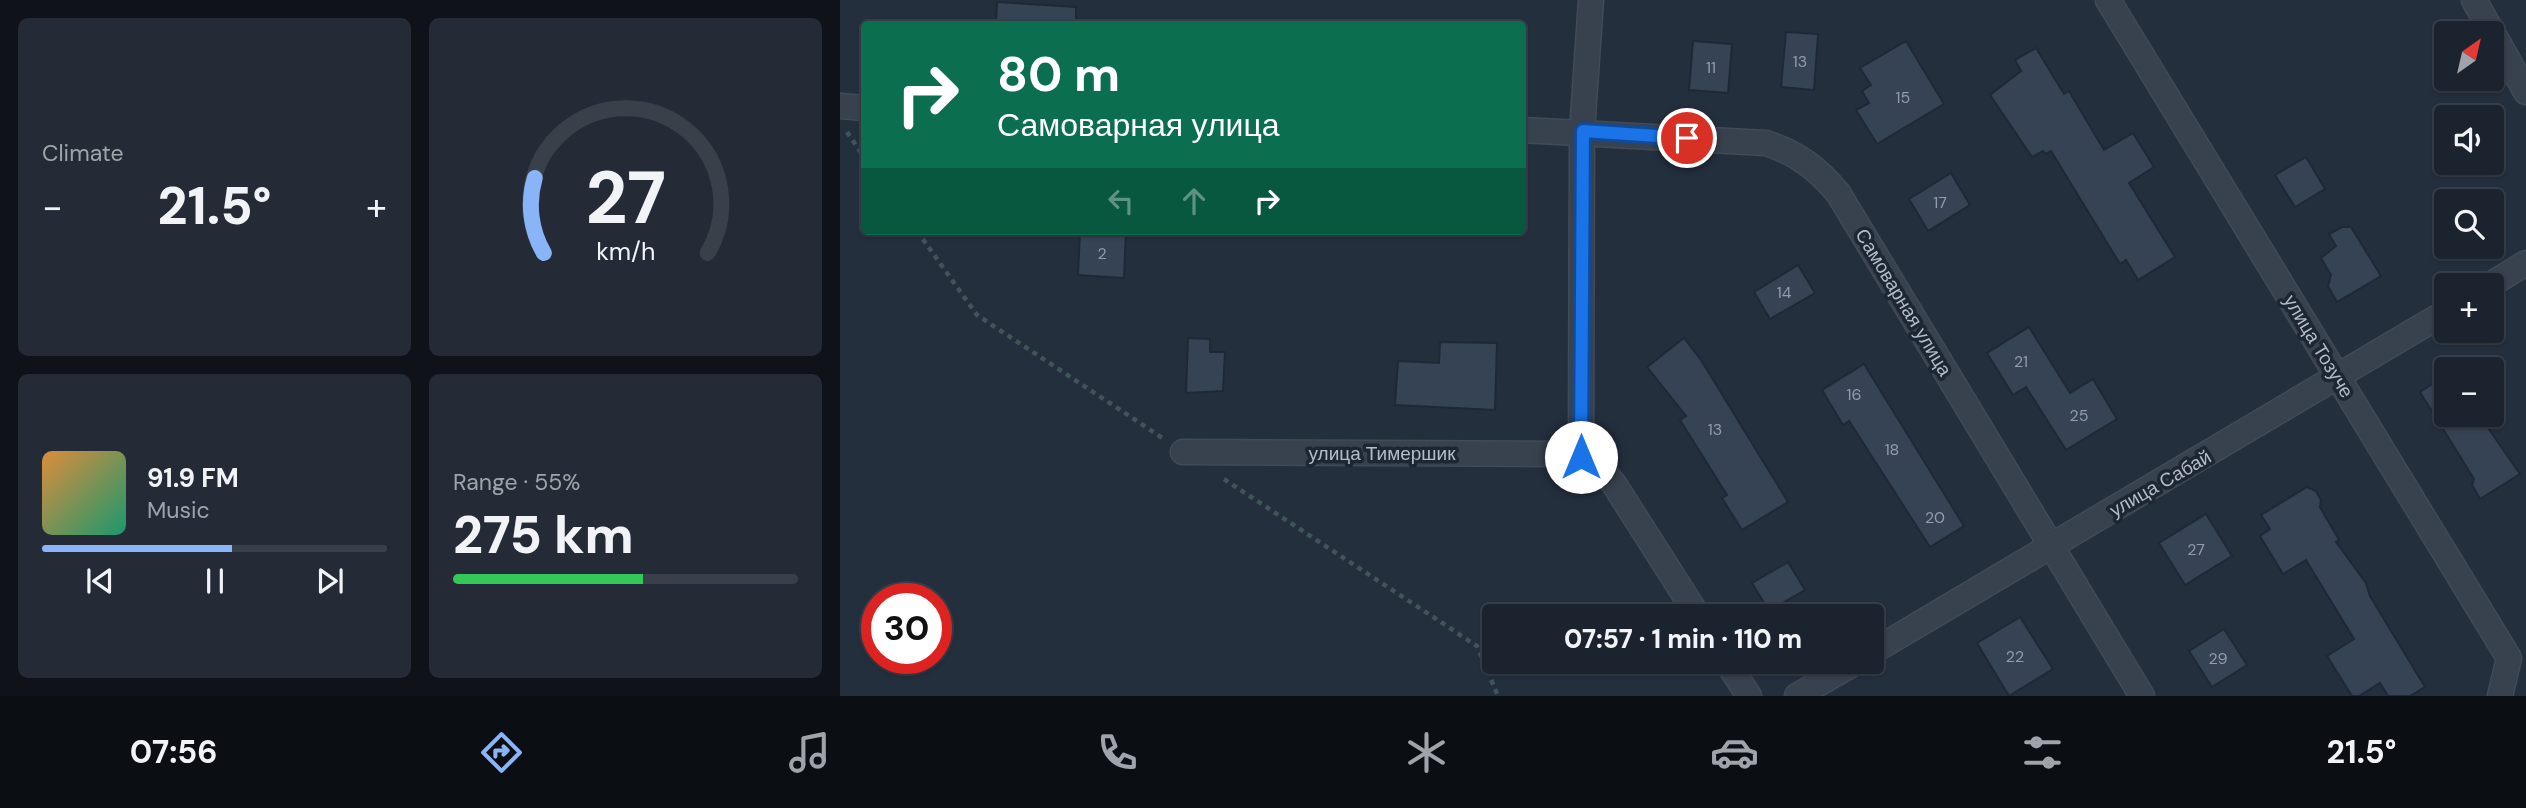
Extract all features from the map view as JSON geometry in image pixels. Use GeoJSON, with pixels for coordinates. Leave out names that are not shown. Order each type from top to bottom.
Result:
{"type":"FeatureCollection","features":[{"type":"Feature","properties":{"kind":"street"},"geometry":{"type":"LineString","coordinates":[[1591,0],[1583,131],[1581,457],[1599,466],[1614,484],[1690,604]]}},
{"type":"Feature","properties":{"kind":"street","name":"улица Тозуче"},"geometry":{"type":"LineString","coordinates":[[2108,0],[2510,658],[2500,696]]}},
{"type":"Feature","properties":{"kind":"street"},"geometry":{"type":"LineString","coordinates":[[2474,0],[2526,92]]}},
{"type":"Feature","properties":{"kind":"street"},"geometry":{"type":"LineString","coordinates":[[840,106],[861,108]]}},
{"type":"Feature","properties":{"kind":"street","name":"Самоварная улица"},"geometry":{"type":"LineString","coordinates":[[1526,130],[1583,131],[1766,143],[1790,151],[1818,169],[1838,193],[2142,696]]}},
{"type":"Feature","properties":{"kind":"street"},"geometry":{"type":"LineString","coordinates":[[2504,276],[2526,263]]}},
{"type":"Feature","properties":{"kind":"street","name":"улица Сабай"},"geometry":{"type":"LineString","coordinates":[[1884,645],[2434,319]]}},
{"type":"Feature","properties":{"kind":"street","name":"улица Тимершик"},"geometry":{"type":"LineString","coordinates":[[1183,452],[1561,454],[1581,457]]}},
{"type":"Feature","properties":{"kind":"street"},"geometry":{"type":"LineString","coordinates":[[1735,674],[1749,696]]}},
{"type":"Feature","properties":{"kind":"street"},"geometry":{"type":"LineString","coordinates":[[1797,696],[1835,674]]}},
{"type":"Feature","properties":{"kind":"path"},"geometry":{"type":"LineString","coordinates":[[840,122],[861,153]]}},
{"type":"Feature","properties":{"kind":"path"},"geometry":{"type":"LineString","coordinates":[[1477,646],[1498,696]]}},
{"type":"Feature","properties":{"kind":"building"},"geometry":{"type":"Polygon","coordinates":[[[997,2],[1076,7],[1076,21],[996,21],[997,2]]]}},
{"type":"Feature","properties":{"kind":"building"},"geometry":{"type":"Polygon","coordinates":[[[1786,32],[1818,34],[1814,90],[1781,87],[1786,32]]]}},
{"type":"Feature","properties":{"kind":"building"},"geometry":{"type":"Polygon","coordinates":[[[1693,41],[1732,44],[1728,93],[1689,90],[1693,41]]]}},
{"type":"Feature","properties":{"kind":"building"},"geometry":{"type":"Polygon","coordinates":[[[1906,41],[1944,104],[1877,144],[1856,110],[1869,103],[1862,91],[1871,85],[1860,68],[1906,41]]]}},
{"type":"Feature","properties":{"kind":"building"},"geometry":{"type":"Polygon","coordinates":[[[2036,48],[2064,94],[2069,91],[2104,150],[2133,133],[2154,167],[2129,183],[2175,257],[2138,280],[2126,260],[2120,264],[2051,151],[2045,154],[2043,151],[2032,157],[1990,95],[2021,71],[2015,60],[2036,48]]]}},
{"type":"Feature","properties":{"kind":"building"},"geometry":{"type":"Polygon","coordinates":[[[2306,157],[2325,189],[2295,207],[2275,175],[2306,157]]]}},
{"type":"Feature","properties":{"kind":"building"},"geometry":{"type":"Polygon","coordinates":[[[1951,173],[1970,205],[1928,231],[1909,199],[1951,173]]]}},
{"type":"Feature","properties":{"kind":"building"},"geometry":{"type":"Polygon","coordinates":[[[2342,227],[2351,227],[2381,276],[2337,302],[2328,286],[2331,275],[2321,258],[2336,246],[2329,234],[2342,227]]]}},
{"type":"Feature","properties":{"kind":"building"},"geometry":{"type":"Polygon","coordinates":[[[1080,235],[1126,235],[1124,278],[1078,275],[1080,235]]]}},
{"type":"Feature","properties":{"kind":"building"},"geometry":{"type":"Polygon","coordinates":[[[1798,265],[1815,293],[1770,319],[1754,292],[1798,265]]]}},
{"type":"Feature","properties":{"kind":"building"},"geometry":{"type":"Polygon","coordinates":[[[2029,327],[2070,393],[2093,379],[2117,419],[2066,450],[2026,387],[2013,395],[1987,353],[2029,327]]]}},
{"type":"Feature","properties":{"kind":"building"},"geometry":{"type":"Polygon","coordinates":[[[1188,338],[1210,339],[1210,352],[1225,352],[1223,391],[1186,393],[1188,338]]]}},
{"type":"Feature","properties":{"kind":"building"},"geometry":{"type":"Polygon","coordinates":[[[1684,338],[1701,360],[1788,502],[1742,530],[1722,498],[1727,495],[1680,420],[1686,416],[1647,367],[1684,338]]]}},
{"type":"Feature","properties":{"kind":"building"},"geometry":{"type":"Polygon","coordinates":[[[1440,342],[1497,343],[1495,410],[1395,405],[1398,361],[1439,363],[1440,342]]]}},
{"type":"Feature","properties":{"kind":"building"},"geometry":{"type":"Polygon","coordinates":[[[1864,364],[1964,526],[1930,547],[1849,421],[1843,425],[1822,390],[1864,364]]]}},
{"type":"Feature","properties":{"kind":"building"},"geometry":{"type":"Polygon","coordinates":[[[2434,383],[2434,415],[2420,392],[2434,383]]]}},
{"type":"Feature","properties":{"kind":"building"},"geometry":{"type":"Polygon","coordinates":[[[2442,427],[2487,427],[2520,474],[2480,499],[2472,485],[2474,479],[2442,427]]]}},
{"type":"Feature","properties":{"kind":"building"},"geometry":{"type":"Polygon","coordinates":[[[2307,487],[2316,491],[2321,500],[2320,507],[2339,540],[2336,542],[2366,583],[2370,596],[2425,687],[2410,696],[2388,696],[2380,683],[2359,696],[2352,696],[2327,656],[2354,639],[2306,560],[2283,574],[2260,536],[2270,529],[2261,515],[2307,487]]]}},
{"type":"Feature","properties":{"kind":"building"},"geometry":{"type":"Polygon","coordinates":[[[2206,514],[2232,556],[2185,585],[2159,543],[2206,514]]]}},
{"type":"Feature","properties":{"kind":"building"},"geometry":{"type":"Polygon","coordinates":[[[1788,562],[1805,590],[1781,604],[1765,604],[1752,583],[1788,562]]]}},
{"type":"Feature","properties":{"kind":"building"},"geometry":{"type":"Polygon","coordinates":[[[2020,617],[2053,669],[2009,696],[1977,643],[2020,617]]]}},
{"type":"Feature","properties":{"kind":"building"},"geometry":{"type":"Polygon","coordinates":[[[2224,629],[2247,665],[2212,687],[2189,651],[2224,629]]]}},
{"type":"Feature","properties":{"kind":"route"},"geometry":{"type":"LineString","coordinates":[[1581,457],[1583,131],[1687,138]]}}]}
